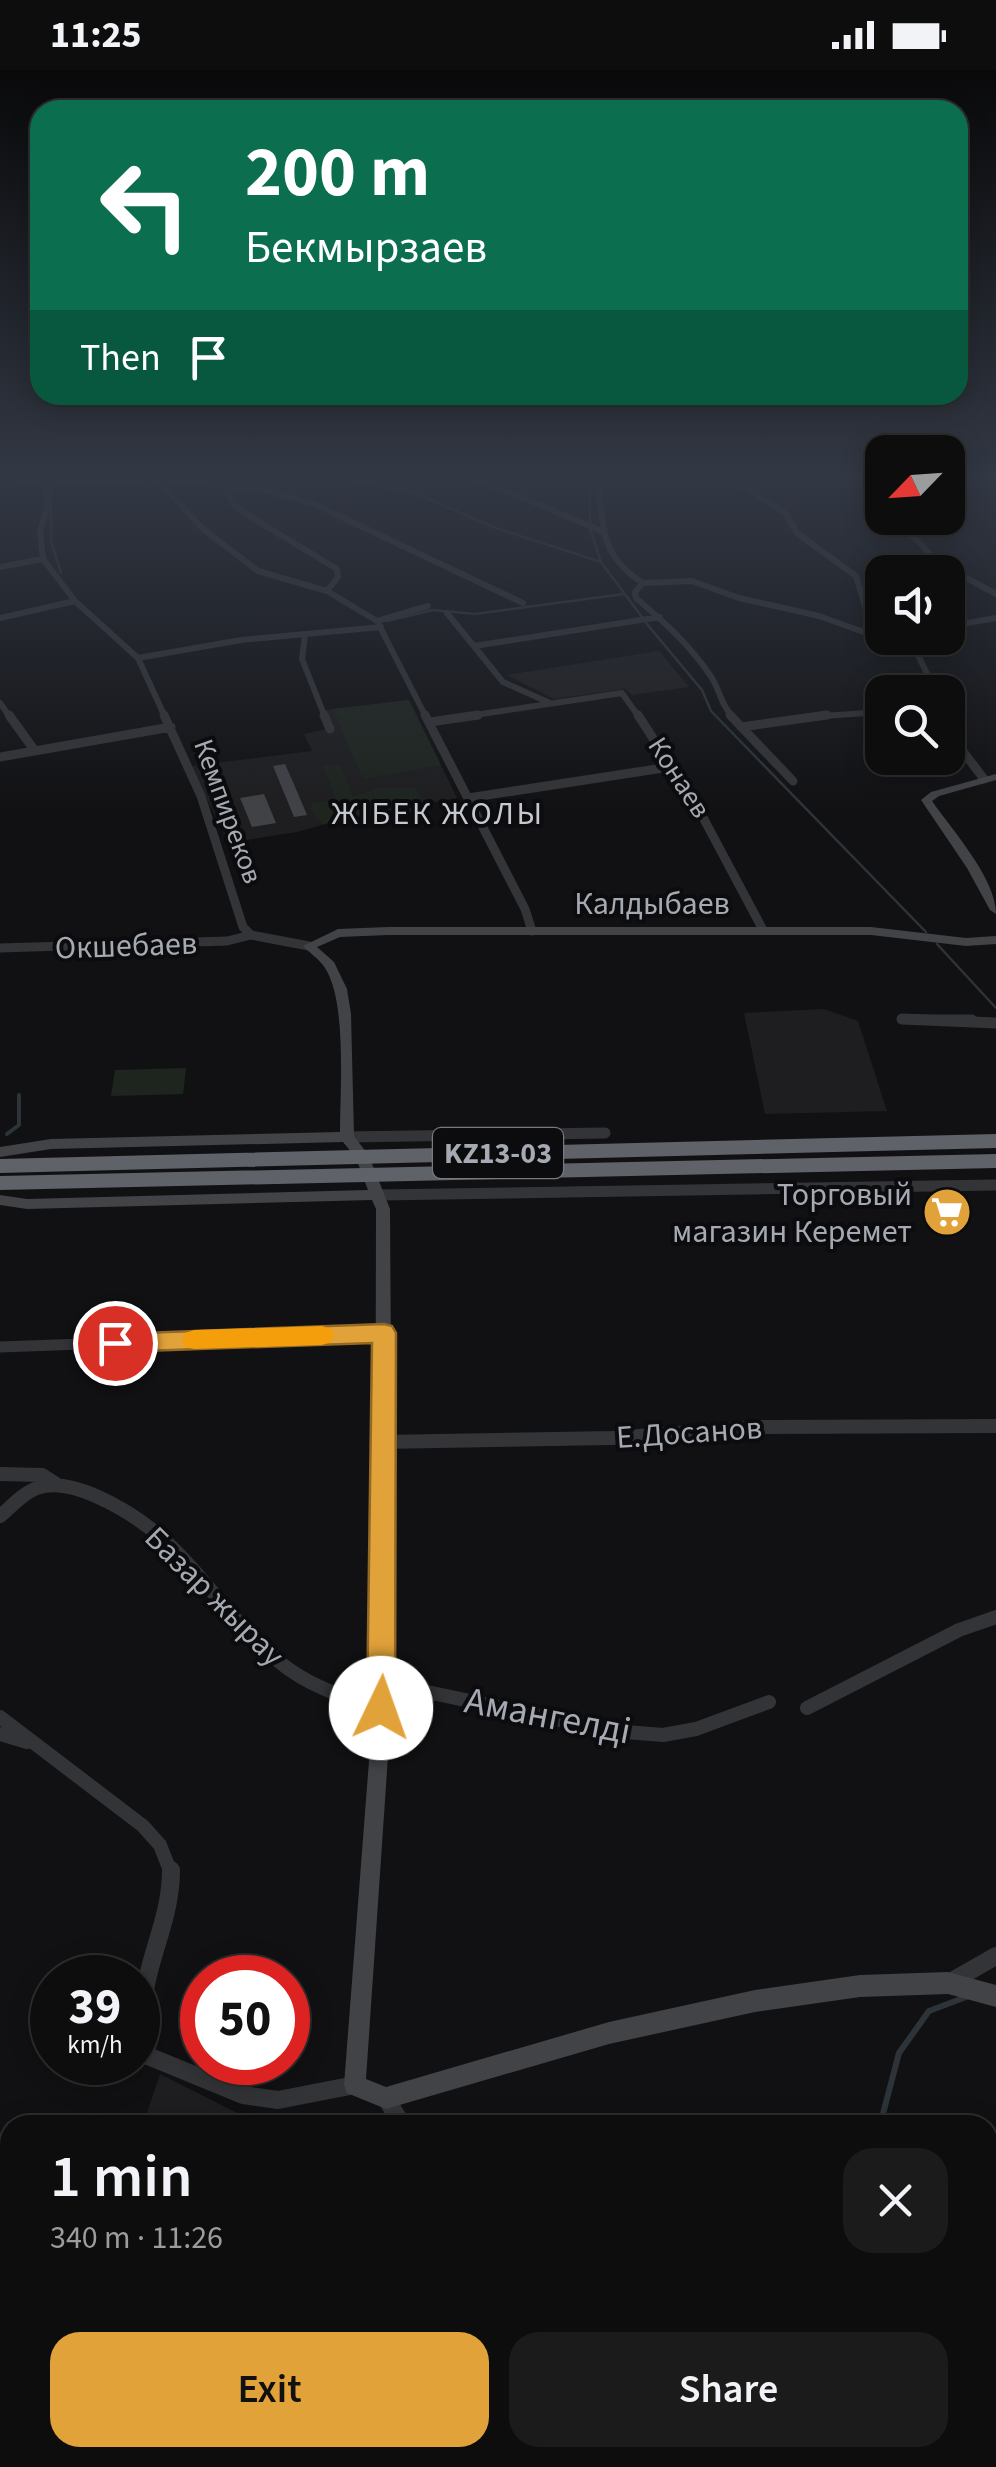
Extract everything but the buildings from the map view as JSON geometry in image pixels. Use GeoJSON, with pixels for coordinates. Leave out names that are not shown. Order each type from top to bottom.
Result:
{"type":"FeatureCollection","features":[{"type":"Feature","properties":{"kind":"highway","name":"KZ13-03"},"geometry":{"type":"LineString","coordinates":[[0,1166],[992,1141]]}},
{"type":"Feature","properties":{"kind":"highway"},"geometry":{"type":"LineString","coordinates":[[992,1141],[995,1161]]}},
{"type":"Feature","properties":{"kind":"highway","name":"KZ13-03"},"geometry":{"type":"LineString","coordinates":[[0,1183],[995,1161]]}},
{"type":"Feature","properties":{"kind":"main road"},"geometry":{"type":"LineString","coordinates":[[990,778],[926,800],[974,868],[996,910]]}},
{"type":"Feature","properties":{"kind":"main road","name":"Калдыбаев"},"geometry":{"type":"LineString","coordinates":[[310,946],[348,932],[872,931],[966,942],[996,940]]}},
{"type":"Feature","properties":{"kind":"main road"},"geometry":{"type":"LineString","coordinates":[[310,946],[330,965],[344,1002],[347,1137],[362,1156],[383,1209],[384,1683],[354,2085],[386,2098],[609,2032],[755,2002],[860,1986],[948,1983],[996,1996]]}},
{"type":"Feature","properties":{"kind":"main road"},"geometry":{"type":"LineString","coordinates":[[0,1152],[51,1144],[347,1137]]}},
{"type":"Feature","properties":{"kind":"main road"},"geometry":{"type":"LineString","coordinates":[[0,1200],[27,1204],[379,1195]]}},
{"type":"Feature","properties":{"kind":"street","name":"Кемпиреков"},"geometry":{"type":"LineString","coordinates":[[64,587],[138,658],[201,796],[243,927],[251,936]]}},
{"type":"Feature","properties":{"kind":"street"},"geometry":{"type":"LineString","coordinates":[[305,587],[326,591],[379,624],[525,910],[532,931]]}},
{"type":"Feature","properties":{"kind":"street"},"geometry":{"type":"LineString","coordinates":[[326,591],[330,587]]}},
{"type":"Feature","properties":{"kind":"street"},"geometry":{"type":"LineString","coordinates":[[489,587],[523,603]]}},
{"type":"Feature","properties":{"kind":"street"},"geometry":{"type":"LineString","coordinates":[[640,587],[636,598],[660,617],[702,663],[714,680],[722,706],[793,780]]}},
{"type":"Feature","properties":{"kind":"street"},"geometry":{"type":"LineString","coordinates":[[709,587],[865,632]]}},
{"type":"Feature","properties":{"kind":"street"},"geometry":{"type":"LineString","coordinates":[[0,618],[75,601]]}},
{"type":"Feature","properties":{"kind":"street"},"geometry":{"type":"LineString","coordinates":[[138,658],[227,642],[379,624],[428,606]]}},
{"type":"Feature","properties":{"kind":"street"},"geometry":{"type":"LineString","coordinates":[[447,613],[504,682],[550,703]]}},
{"type":"Feature","properties":{"kind":"street"},"geometry":{"type":"LineString","coordinates":[[474,646],[660,617]]}},
{"type":"Feature","properties":{"kind":"street"},"geometry":{"type":"LineString","coordinates":[[965,623],[996,618]]}},
{"type":"Feature","properties":{"kind":"street"},"geometry":{"type":"LineString","coordinates":[[305,635],[302,659],[330,728]]}},
{"type":"Feature","properties":{"kind":"street","name":"Конаев"},"geometry":{"type":"LineString","coordinates":[[430,722],[622,693],[676,766],[718,835],[763,930]]}},
{"type":"Feature","properties":{"kind":"street"},"geometry":{"type":"LineString","coordinates":[[0,703],[35,751]]}},
{"type":"Feature","properties":{"kind":"street"},"geometry":{"type":"LineString","coordinates":[[740,727],[865,713]]}},
{"type":"Feature","properties":{"kind":"street"},"geometry":{"type":"LineString","coordinates":[[0,757],[171,727]]}},
{"type":"Feature","properties":{"kind":"street"},"geometry":{"type":"LineString","coordinates":[[965,752],[990,778]]}},
{"type":"Feature","properties":{"kind":"street"},"geometry":{"type":"LineString","coordinates":[[468,798],[676,766]]}},
{"type":"Feature","properties":{"kind":"street"},"geometry":{"type":"LineString","coordinates":[[251,936],[310,946]]}},
{"type":"Feature","properties":{"kind":"street","name":"Окшебаев"},"geometry":{"type":"LineString","coordinates":[[0,948],[227,941],[251,936]]}},
{"type":"Feature","properties":{"kind":"street"},"geometry":{"type":"LineString","coordinates":[[902,1019],[996,1023]]}},
{"type":"Feature","properties":{"kind":"street"},"geometry":{"type":"LineString","coordinates":[[347,1137],[605,1133]]}},
{"type":"Feature","properties":{"kind":"street"},"geometry":{"type":"LineString","coordinates":[[379,1195],[996,1186]]}},
{"type":"Feature","properties":{"kind":"street"},"geometry":{"type":"LineString","coordinates":[[0,1347],[384,1333]]}},
{"type":"Feature","properties":{"kind":"street","name":"Е.Досанов"},"geometry":{"type":"LineString","coordinates":[[382,1442],[612,1438],[760,1426],[996,1426]]}},
{"type":"Feature","properties":{"kind":"street","name":"Базар жырау"},"geometry":{"type":"LineString","coordinates":[[0,1474],[42,1475],[56,1484],[71,1484],[145,1524],[179,1551],[238,1624],[291,1672],[346,1698],[381,1708]]}},
{"type":"Feature","properties":{"kind":"street"},"geometry":{"type":"LineString","coordinates":[[0,1516],[37,1488],[56,1484]]}},
{"type":"Feature","properties":{"kind":"street"},"geometry":{"type":"LineString","coordinates":[[807,1708],[942,1638],[996,1617]]}},
{"type":"Feature","properties":{"kind":"street","name":"Амангелді"},"geometry":{"type":"LineString","coordinates":[[384,1683],[614,1731],[663,1735],[696,1729],[769,1702]]}},
{"type":"Feature","properties":{"kind":"street"},"geometry":{"type":"LineString","coordinates":[[0,1718],[150,1830],[170,1861],[168,1891],[143,1984],[139,2032],[148,2056],[243,2095],[278,2100],[354,2085]]}},
{"type":"Feature","properties":{"kind":"street"},"geometry":{"type":"LineString","coordinates":[[0,1734],[36,1744]]}},
{"type":"Feature","properties":{"kind":"street"},"geometry":{"type":"LineString","coordinates":[[948,1983],[996,1956]]}},
{"type":"Feature","properties":{"kind":"street"},"geometry":{"type":"LineString","coordinates":[[386,2098],[396,2115]]}},
{"type":"Feature","properties":{"kind":"shaded area"},"geometry":{"type":"Polygon","coordinates":[[[659,651],[689,687],[632,695],[625,689],[554,699],[507,675],[659,651]]]}},
{"type":"Feature","properties":{"kind":"shaded area"},"geometry":{"type":"Polygon","coordinates":[[[409,700],[457,798],[228,843],[191,766],[312,751],[304,734],[332,728],[325,710],[409,700]]]}},
{"type":"Feature","properties":{"kind":"shaded area"},"geometry":{"type":"Polygon","coordinates":[[[409,700],[441,765],[363,779],[333,709],[409,700]]]}},
{"type":"Feature","properties":{"kind":"shaded area"},"geometry":{"type":"Polygon","coordinates":[[[341,765],[353,797],[380,788],[416,788],[428,809],[409,813],[392,805],[370,807],[363,816],[323,824],[310,810],[312,803],[328,800],[332,807],[336,799],[323,766],[341,765]]]}},
{"type":"Feature","properties":{"kind":"shaded area"},"geometry":{"type":"Polygon","coordinates":[[[824,1009],[858,1021],[887,1111],[765,1114],[744,1013],[824,1009]]]}},
{"type":"Feature","properties":{"kind":"shaded area"},"geometry":{"type":"Polygon","coordinates":[[[186,1068],[183,1094],[111,1096],[115,1070],[186,1068]]]}},
{"type":"Feature","properties":{"kind":"shaded area"},"geometry":{"type":"Polygon","coordinates":[[[160,2074],[241,2115],[146,2115],[156,2085],[160,2085],[160,2074]]]}},
{"type":"Feature","properties":{"kind":"waterway"},"geometry":{"type":"LineString","coordinates":[[620,587],[642,617]]}},
{"type":"Feature","properties":{"kind":"waterway"},"geometry":{"type":"LineString","coordinates":[[387,621],[433,610],[475,614],[624,594]]}},
{"type":"Feature","properties":{"kind":"waterway"},"geometry":{"type":"LineString","coordinates":[[646,623],[702,690],[711,711],[926,932]]}},
{"type":"Feature","properties":{"kind":"waterway"},"geometry":{"type":"LineString","coordinates":[[937,944],[996,1008]]}},
{"type":"Feature","properties":{"kind":"waterway"},"geometry":{"type":"LineString","coordinates":[[7,1134],[19,1125],[19,1095]]}},
{"type":"Feature","properties":{"kind":"waterway"},"geometry":{"type":"LineString","coordinates":[[883,2115],[899,2053],[929,2011],[966,1997]]}},
{"type":"Feature","properties":{"kind":"slow traffic"},"geometry":{"type":"LineString","coordinates":[[194,1340],[322,1335]]}},
{"type":"Feature","properties":{"kind":"place","name":"Торговый магазин Керемет"},"geometry":{"type":"Point","coordinates":[947,1212]}},
{"type":"Feature","properties":{"kind":"district","name":"ЖІБЕК ЖОЛЫ"},"geometry":{"type":"Point","coordinates":[438,813]}},
{"type":"Feature","properties":{"kind":"route"},"geometry":{"type":"LineString","coordinates":[[115,1343],[384,1333],[381,1708]]}}]}
